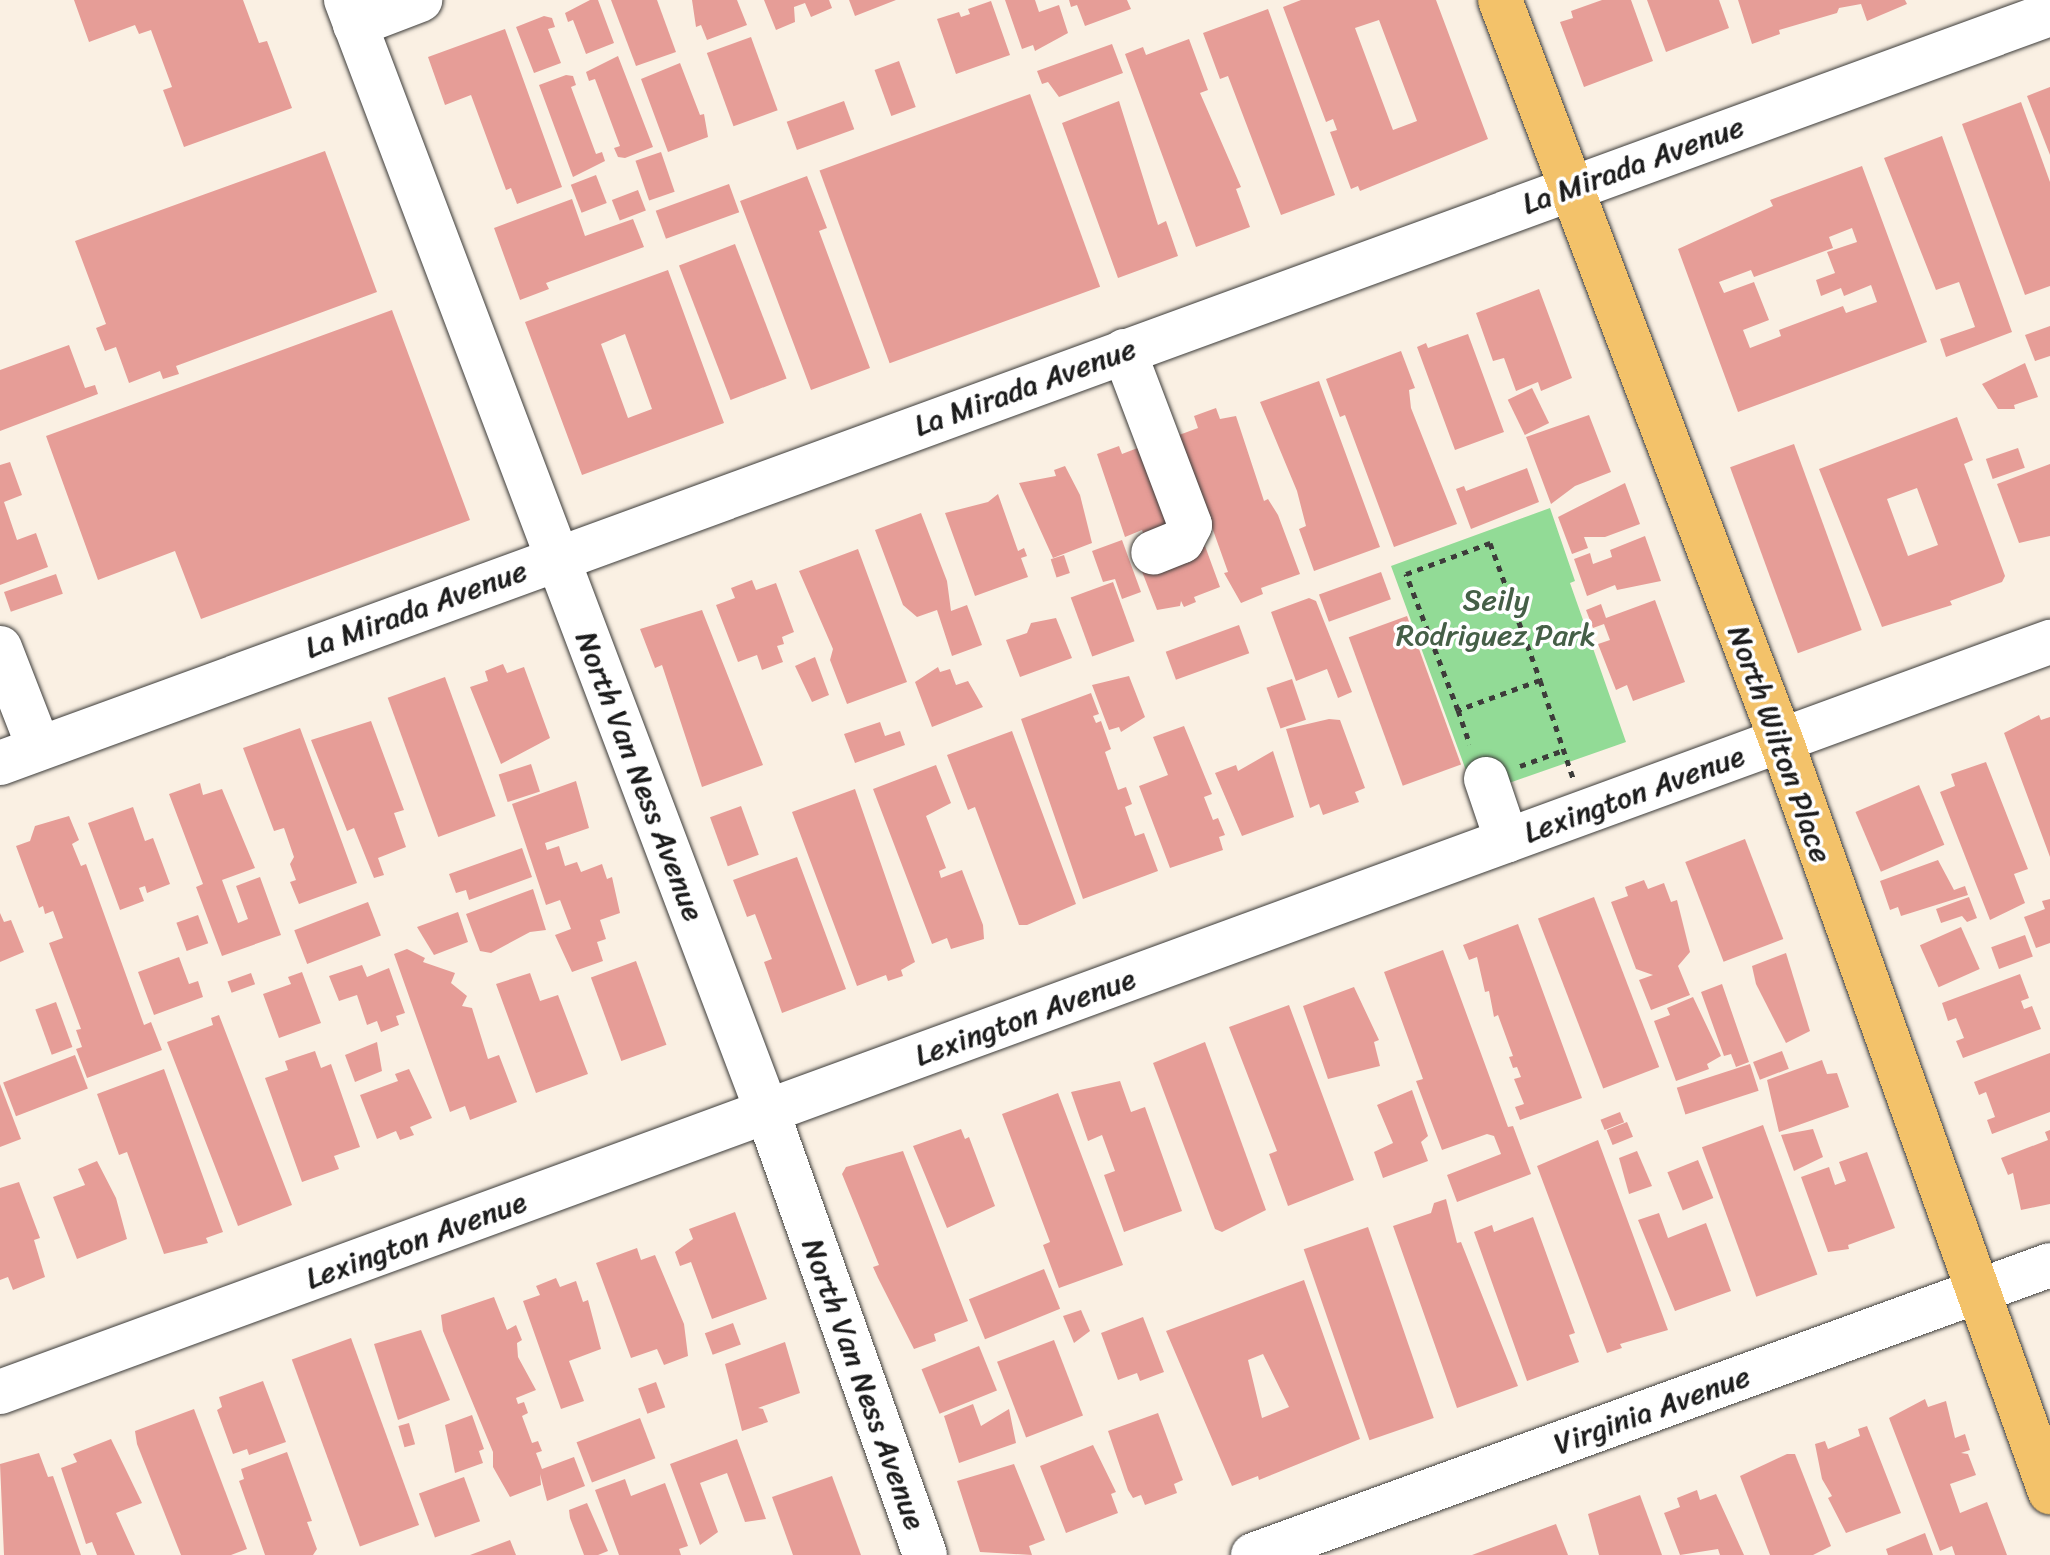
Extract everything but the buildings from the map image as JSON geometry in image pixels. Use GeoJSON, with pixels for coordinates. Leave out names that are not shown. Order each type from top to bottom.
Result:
{"type":"FeatureCollection","features":[{"type":"Feature","properties":{"kind":"main road","name":"North Wilton Place"},"geometry":{"type":"LineString","coordinates":[[1500,0],[1574,187],[1781,740],[1974,1292],[2050,1492]]}},
{"type":"Feature","properties":{"kind":"street"},"geometry":{"type":"LineString","coordinates":[[351,12],[420,0]]}},
{"type":"Feature","properties":{"kind":"street","name":"North Van Ness Avenue"},"geometry":{"type":"LineString","coordinates":[[351,12],[767,1111],[925,1555]]}},
{"type":"Feature","properties":{"kind":"street","name":"La Mirada Avenue"},"geometry":{"type":"LineString","coordinates":[[20,755],[2050,14]]}},
{"type":"Feature","properties":{"kind":"street"},"geometry":{"type":"LineString","coordinates":[[1124,351],[1190,525],[1182,541],[1153,553]]}},
{"type":"Feature","properties":{"kind":"street","name":"Lexington Avenue"},"geometry":{"type":"LineString","coordinates":[[0,1392],[2050,642]]}},
{"type":"Feature","properties":{"kind":"street"},"geometry":{"type":"LineString","coordinates":[[0,648],[20,755]]}},
{"type":"Feature","properties":{"kind":"street"},"geometry":{"type":"LineString","coordinates":[[1486,779],[1507,841]]}},
{"type":"Feature","properties":{"kind":"street","name":"Virginia Avenue"},"geometry":{"type":"LineString","coordinates":[[1253,1555],[2050,1265]]}},
{"type":"Feature","properties":{"kind":"path"},"geometry":{"type":"LineString","coordinates":[[1540,680],[1458,710],[1406,574],[1490,543],[1540,680],[1573,779]]}},
{"type":"Feature","properties":{"kind":"green space","name":"Seily Rodriguez Park"},"geometry":{"type":"Polygon","coordinates":[[[1550,508],[1575,581],[1570,583],[1626,742],[1475,795],[1391,566],[1550,508]]]}}]}
